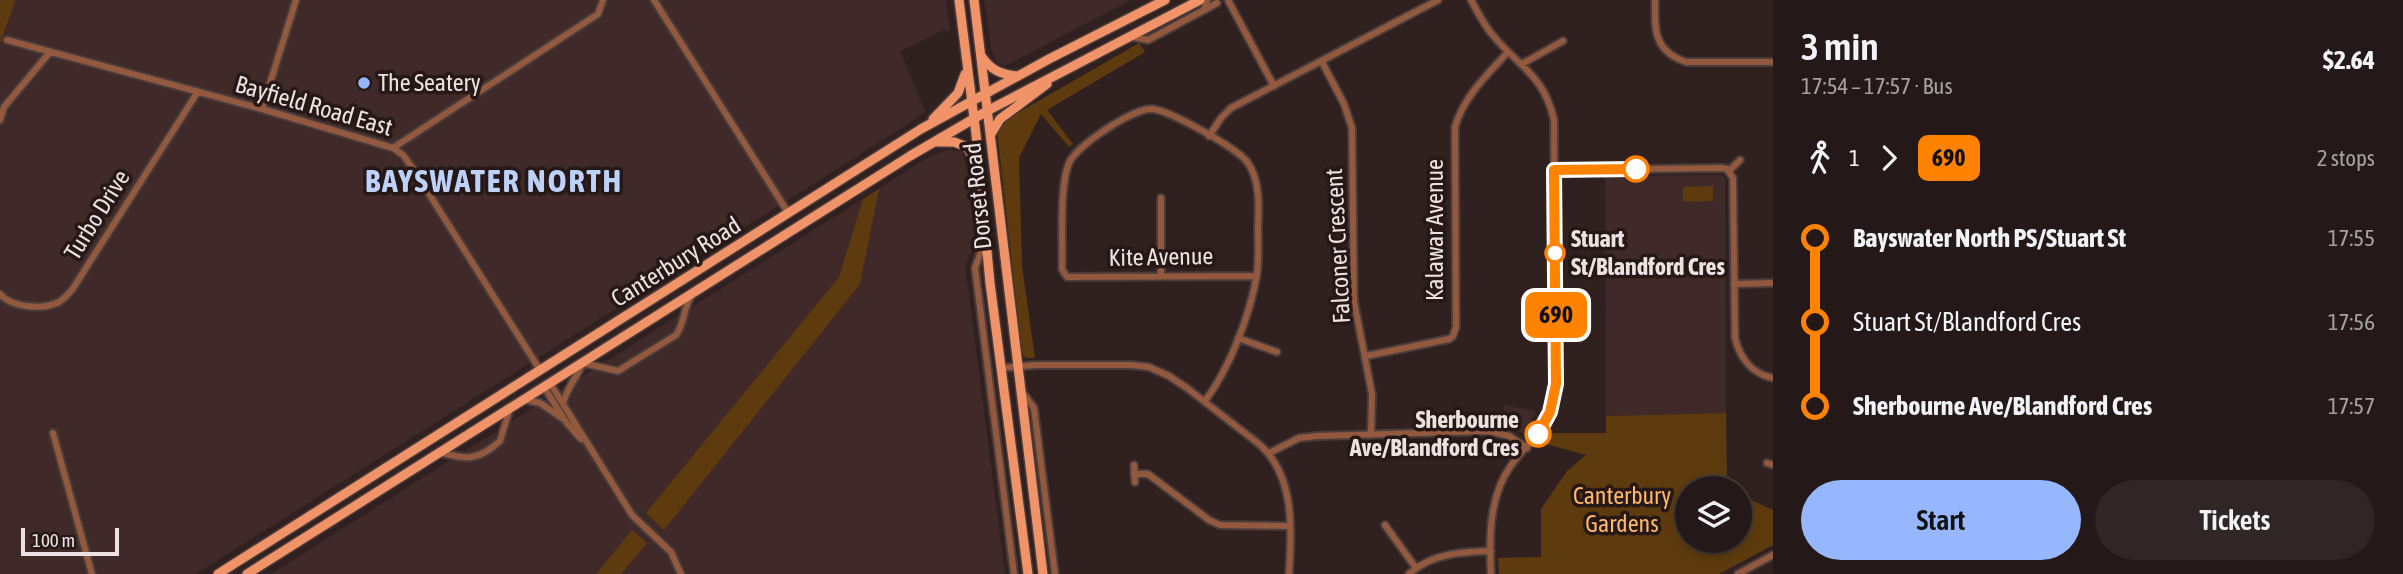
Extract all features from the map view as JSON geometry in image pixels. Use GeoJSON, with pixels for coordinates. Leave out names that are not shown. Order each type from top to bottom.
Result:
{"type":"FeatureCollection","features":[{"type":"Feature","properties":{"kind":"main road","name":"Dorset Road"},"geometry":{"type":"LineString","coordinates":[[959,0],[974,118],[986,249],[1028,574]]}},
{"type":"Feature","properties":{"kind":"main road","name":"Dorset Road"},"geometry":{"type":"LineString","coordinates":[[974,0],[1042,574]]}},
{"type":"Feature","properties":{"kind":"main road","name":"Canterbury Road"},"geometry":{"type":"LineString","coordinates":[[218,574],[921,129],[1017,76],[1166,0]]}},
{"type":"Feature","properties":{"kind":"main road","name":"Canterbury Road"},"geometry":{"type":"LineString","coordinates":[[247,574],[583,363],[716,276],[974,118],[1200,0]]}},
{"type":"Feature","properties":{"kind":"main road"},"geometry":{"type":"LineString","coordinates":[[981,56],[992,69],[1017,76]]}},
{"type":"Feature","properties":{"kind":"main road"},"geometry":{"type":"LineString","coordinates":[[990,134],[1000,119],[1071,67]]}},
{"type":"Feature","properties":{"kind":"main road"},"geometry":{"type":"LineString","coordinates":[[921,129],[958,93],[966,69]]}},
{"type":"Feature","properties":{"kind":"main road"},"geometry":{"type":"LineString","coordinates":[[933,143],[960,143],[967,147],[979,167]]}},
{"type":"Feature","properties":{"kind":"main road"},"geometry":{"type":"LineString","coordinates":[[708,264],[716,276]]}},
{"type":"Feature","properties":{"kind":"main road"},"geometry":{"type":"LineString","coordinates":[[540,370],[547,385]]}},
{"type":"Feature","properties":{"kind":"main road"},"geometry":{"type":"LineString","coordinates":[[325,506],[337,518]]}},
{"type":"Feature","properties":{"kind":"street"},"geometry":{"type":"LineString","coordinates":[[262,109],[296,0]]}},
{"type":"Feature","properties":{"kind":"street"},"geometry":{"type":"LineString","coordinates":[[393,148],[598,14],[603,0]]}},
{"type":"Feature","properties":{"kind":"street"},"geometry":{"type":"LineString","coordinates":[[654,0],[789,214]]}},
{"type":"Feature","properties":{"kind":"street"},"geometry":{"type":"LineString","coordinates":[[1204,10],[1208,0]]}},
{"type":"Feature","properties":{"kind":"street"},"geometry":{"type":"LineString","coordinates":[[1228,0],[1274,86]]}},
{"type":"Feature","properties":{"kind":"street"},"geometry":{"type":"LineString","coordinates":[[1205,401],[1222,377],[1238,338],[1256,276],[1259,207],[1253,172],[1243,157],[1209,136],[1231,108],[1438,0]]}},
{"type":"Feature","properties":{"kind":"street"},"geometry":{"type":"LineString","coordinates":[[1471,0],[1491,33],[1540,84],[1548,98],[1554,120],[1556,384],[1546,423],[1508,469],[1496,494],[1493,504],[1491,574]]}},
{"type":"Feature","properties":{"kind":"street"},"geometry":{"type":"LineString","coordinates":[[1655,0],[1656,33],[1663,48],[1674,58],[1686,62],[1773,62]]}},
{"type":"Feature","properties":{"kind":"street","name":"Canterbury Road"},"geometry":{"type":"LineString","coordinates":[[1130,37],[1148,40],[1217,3]]}},
{"type":"Feature","properties":{"kind":"street","name":"Bayfield Road East"},"geometry":{"type":"LineString","coordinates":[[7,40],[262,109],[393,148],[403,155],[414,170],[540,370]]}},
{"type":"Feature","properties":{"kind":"street"},"geometry":{"type":"LineString","coordinates":[[1522,64],[1563,41]]}},
{"type":"Feature","properties":{"kind":"street"},"geometry":{"type":"LineString","coordinates":[[0,120],[4,107],[50,52]]}},
{"type":"Feature","properties":{"kind":"street","name":"Kalawar Avenue"},"geometry":{"type":"LineString","coordinates":[[1366,356],[1453,336],[1456,327],[1455,127],[1458,115],[1474,89],[1508,52]]}},
{"type":"Feature","properties":{"kind":"street","name":"Falconer Crescent"},"geometry":{"type":"LineString","coordinates":[[1322,62],[1344,104],[1352,128],[1354,300],[1372,394],[1371,435]]}},
{"type":"Feature","properties":{"kind":"street","name":"Turbo Drive"},"geometry":{"type":"LineString","coordinates":[[0,294],[15,304],[35,306],[51,305],[62,300],[72,290],[197,93]]}},
{"type":"Feature","properties":{"kind":"street","name":"Kite Avenue"},"geometry":{"type":"LineString","coordinates":[[1209,136],[1171,114],[1145,109],[1105,131],[1078,151],[1068,166],[1065,184],[1062,270],[1067,277],[1256,276]]}},
{"type":"Feature","properties":{"kind":"street"},"geometry":{"type":"LineString","coordinates":[[1728,171],[1740,160]]}},
{"type":"Feature","properties":{"kind":"street"},"geometry":{"type":"LineString","coordinates":[[1554,170],[1721,168],[1728,171],[1732,178],[1737,348],[1751,368],[1773,378]]}},
{"type":"Feature","properties":{"kind":"street"},"geometry":{"type":"LineString","coordinates":[[1161,198],[1161,276]]}},
{"type":"Feature","properties":{"kind":"street","name":"Dorset Road"},"geometry":{"type":"LineString","coordinates":[[986,249],[980,254],[975,268],[1014,574]]}},
{"type":"Feature","properties":{"kind":"street"},"geometry":{"type":"LineString","coordinates":[[1734,284],[1773,283]]}},
{"type":"Feature","properties":{"kind":"street"},"geometry":{"type":"LineString","coordinates":[[563,404],[583,363],[618,370],[671,338],[680,329],[686,303],[700,287]]}},
{"type":"Feature","properties":{"kind":"street"},"geometry":{"type":"LineString","coordinates":[[1238,338],[1277,352]]}},
{"type":"Feature","properties":{"kind":"street"},"geometry":{"type":"LineString","coordinates":[[1002,368],[1139,365],[1169,376],[1205,401],[1269,453],[1285,483],[1288,496],[1289,574]]}},
{"type":"Feature","properties":{"kind":"street"},"geometry":{"type":"LineString","coordinates":[[547,385],[563,404],[583,440],[632,514],[671,552],[681,574]]}},
{"type":"Feature","properties":{"kind":"street"},"geometry":{"type":"LineString","coordinates":[[547,385],[566,422]]}},
{"type":"Feature","properties":{"kind":"street","name":"Dorset Road"},"geometry":{"type":"LineString","coordinates":[[1020,388],[1034,408],[1055,574]]}},
{"type":"Feature","properties":{"kind":"street"},"geometry":{"type":"LineString","coordinates":[[523,400],[540,403],[566,422],[583,440]]}},
{"type":"Feature","properties":{"kind":"street"},"geometry":{"type":"LineString","coordinates":[[438,452],[467,459],[476,458],[500,442],[510,408]]}},
{"type":"Feature","properties":{"kind":"street"},"geometry":{"type":"LineString","coordinates":[[1269,453],[1299,438],[1489,431],[1509,436],[1527,448]]}},
{"type":"Feature","properties":{"kind":"street"},"geometry":{"type":"LineString","coordinates":[[53,433],[92,574]]}},
{"type":"Feature","properties":{"kind":"street"},"geometry":{"type":"LineString","coordinates":[[1134,465],[1135,482]]}},
{"type":"Feature","properties":{"kind":"street"},"geometry":{"type":"LineString","coordinates":[[1134,474],[1148,474],[1209,520],[1220,525],[1289,526]]}},
{"type":"Feature","properties":{"kind":"street"},"geometry":{"type":"LineString","coordinates":[[1004,491],[1016,475]]}},
{"type":"Feature","properties":{"kind":"street"},"geometry":{"type":"LineString","coordinates":[[1385,525],[1416,568]]}},
{"type":"Feature","properties":{"kind":"street"},"geometry":{"type":"LineString","coordinates":[[1409,574],[1435,558],[1455,552],[1491,551]]}},
{"type":"Feature","properties":{"kind":"street"},"geometry":{"type":"LineString","coordinates":[[1738,574],[1773,555]]}},
{"type":"Feature","properties":{"kind":"shaded area"},"geometry":{"type":"Polygon","coordinates":[[[16,0],[946,0],[950,32],[944,30],[900,51],[925,111],[908,124],[196,574],[0,574],[0,44],[16,0]]]}},
{"type":"Feature","properties":{"kind":"shaded area"},"geometry":{"type":"Polygon","coordinates":[[[984,0],[1131,0],[1005,66],[997,63],[992,52],[984,0]]]}},
{"type":"Feature","properties":{"kind":"shaded area"},"geometry":{"type":"Polygon","coordinates":[[[949,150],[962,152],[968,171],[975,244],[965,265],[1005,574],[271,574],[932,155],[949,150]]]}},
{"type":"Feature","properties":{"kind":"shaded area"},"geometry":{"type":"Polygon","coordinates":[[[1722,175],[1725,178],[1726,413],[1606,416],[1605,176],[1722,175]]]}},
{"type":"Feature","properties":{"kind":"shaded area"},"geometry":{"type":"Polygon","coordinates":[[[1504,405],[1536,411],[1525,434],[1503,426],[1504,405]]]}},
{"type":"Feature","properties":{"kind":"green space"},"geometry":{"type":"Polygon","coordinates":[[[0,0],[16,0],[0,44],[0,0]]]}},
{"type":"Feature","properties":{"kind":"green space"},"geometry":{"type":"Polygon","coordinates":[[[1139,43],[1145,52],[1047,110],[1073,144],[1069,147],[1041,114],[1019,158],[1022,266],[1035,358],[1026,358],[1022,353],[997,130],[1009,118],[1139,43]]]}},
{"type":"Feature","properties":{"kind":"green space"},"geometry":{"type":"Polygon","coordinates":[[[1713,186],[1713,201],[1683,202],[1683,187],[1713,186]]]}},
{"type":"Feature","properties":{"kind":"green space"},"geometry":{"type":"Polygon","coordinates":[[[879,189],[860,284],[664,530],[646,513],[839,277],[863,199],[879,189]]]}},
{"type":"Feature","properties":{"kind":"green space","name":"Canterbury Gardens"},"geometry":{"type":"Polygon","coordinates":[[[1726,413],[1727,476],[1675,476],[1675,553],[1752,553],[1752,500],[1773,510],[1773,545],[1719,574],[1499,574],[1498,558],[1541,557],[1541,509],[1567,471],[1586,455],[1542,443],[1549,433],[1606,433],[1606,416],[1726,413]]]}},
{"type":"Feature","properties":{"kind":"green space"},"geometry":{"type":"Polygon","coordinates":[[[632,530],[647,543],[621,574],[596,574],[632,530]]]}},
{"type":"Feature","properties":{"kind":"bus line","name":"690"},"geometry":{"type":"LineString","coordinates":[[1538,434],[1550,412],[1556,384],[1554,170],[1636,169]]}},
{"type":"Feature","properties":{"kind":"place","name":"The Seatery"},"geometry":{"type":"Point","coordinates":[364,83]}},
{"type":"Feature","properties":{"kind":"place","name":"Stuart St/Blandford Cres"},"geometry":{"type":"Point","coordinates":[1555,253]}},
{"type":"Feature","properties":{"kind":"place","name":"Sherbourne Ave/Blandford Cres"},"geometry":{"type":"Point","coordinates":[1538,434]}},
{"type":"Feature","properties":{"kind":"district","name":"BAYSWATER NORTH"},"geometry":{"type":"Point","coordinates":[494,181]}}]}
